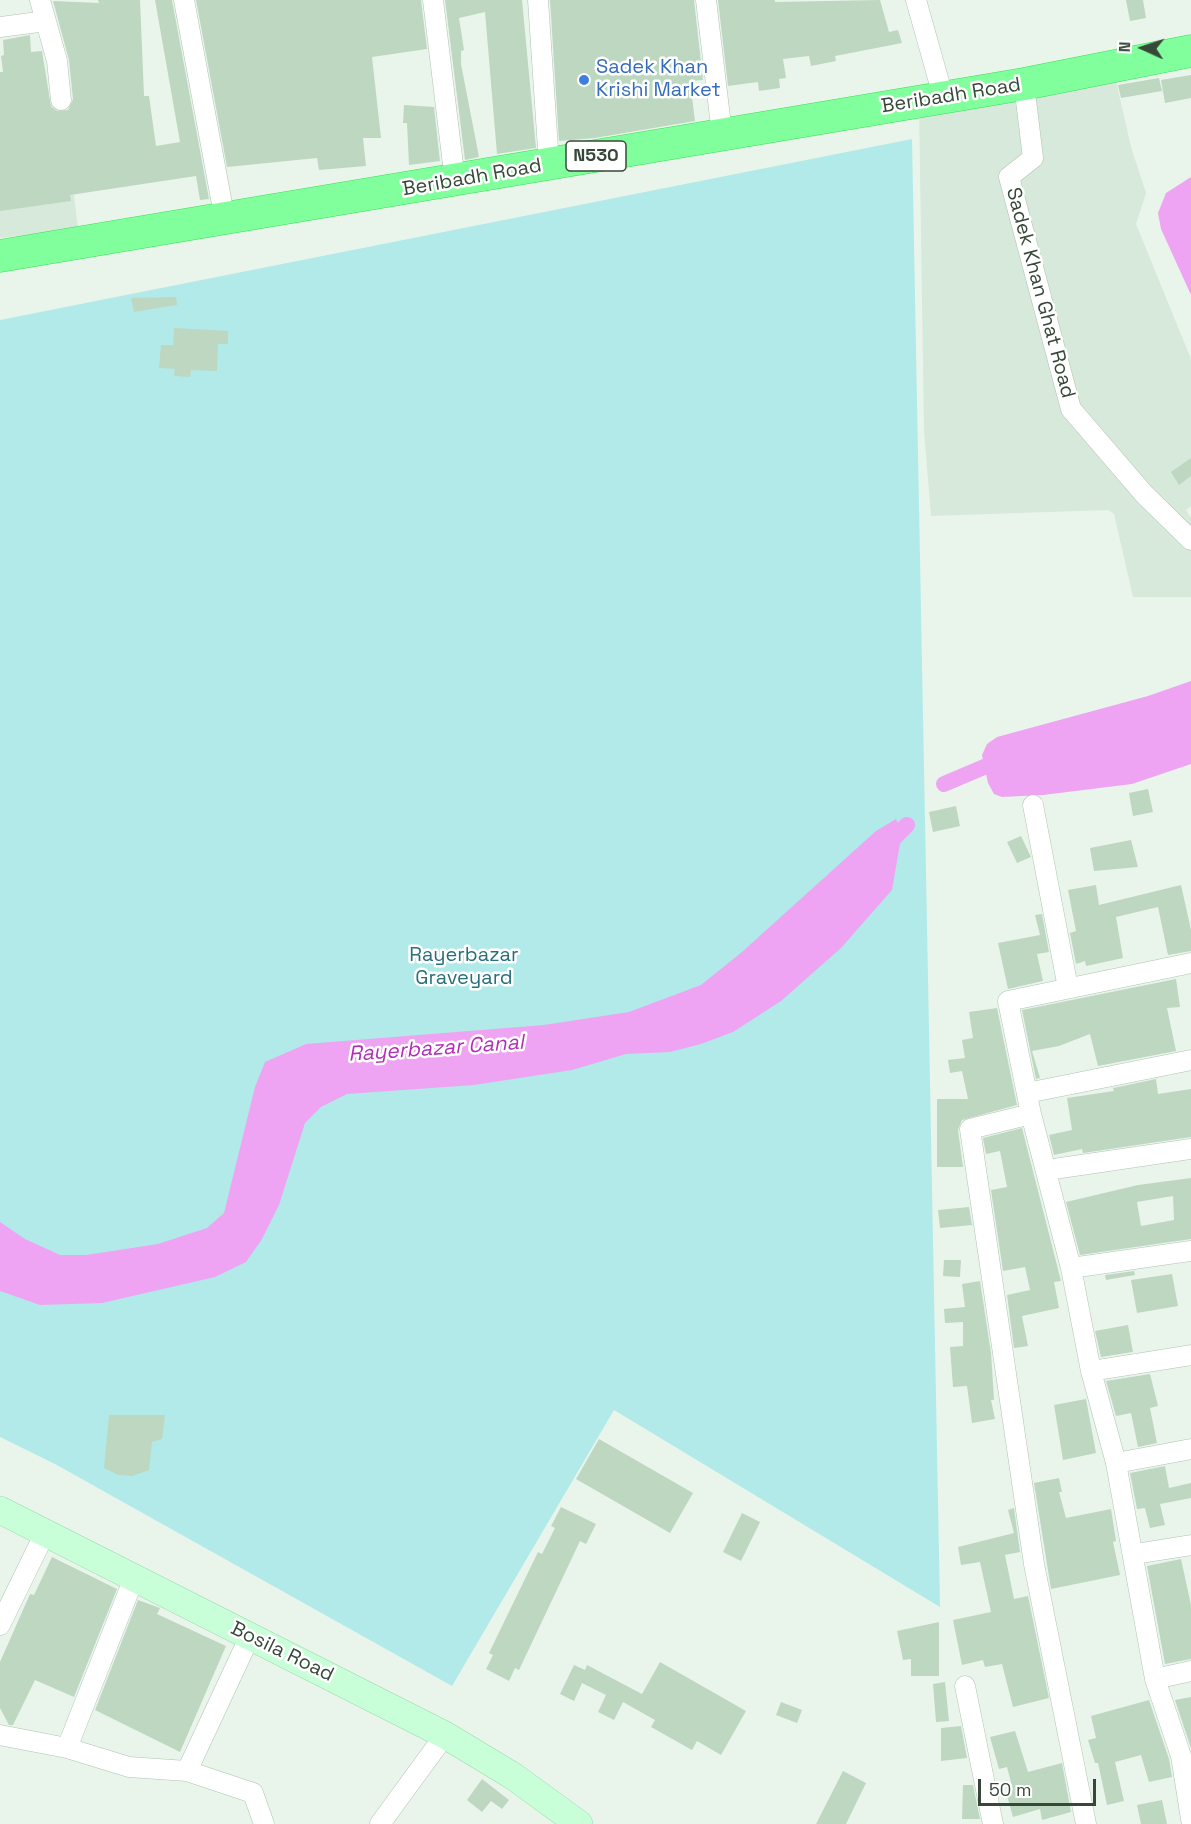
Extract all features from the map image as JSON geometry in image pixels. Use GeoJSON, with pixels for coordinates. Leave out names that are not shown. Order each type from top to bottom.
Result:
{"type":"FeatureCollection","features":[{"type":"Feature","properties":{"kind":"highway","name":"Beribadh Road"},"geometry":{"type":"LineString","coordinates":[[0,256],[1024,84],[1191,51]]}},
{"type":"Feature","properties":{"kind":"main road","name":"Bosila Road"},"geometry":{"type":"LineString","coordinates":[[0,1510],[446,1735],[474,1751],[561,1816],[579,1824]]}},
{"type":"Feature","properties":{"kind":"street"},"geometry":{"type":"LineString","coordinates":[[40,0],[57,62],[61,100]]}},
{"type":"Feature","properties":{"kind":"street"},"geometry":{"type":"LineString","coordinates":[[184,0],[225,220]]}},
{"type":"Feature","properties":{"kind":"street"},"geometry":{"type":"LineString","coordinates":[[433,0],[455,181]]}},
{"type":"Feature","properties":{"kind":"street"},"geometry":{"type":"LineString","coordinates":[[538,0],[549,164]]}},
{"type":"Feature","properties":{"kind":"street"},"geometry":{"type":"LineString","coordinates":[[706,0],[722,134]]}},
{"type":"Feature","properties":{"kind":"street"},"geometry":{"type":"LineString","coordinates":[[916,0],[943,96]]}},
{"type":"Feature","properties":{"kind":"street"},"geometry":{"type":"LineString","coordinates":[[0,27],[46,21]]}},
{"type":"Feature","properties":{"kind":"street","name":"Sadek Khan Ghat Road"},"geometry":{"type":"LineString","coordinates":[[1024,84],[1033,158],[1009,177],[1071,409],[1144,494],[1191,540]]}},
{"type":"Feature","properties":{"kind":"street"},"geometry":{"type":"LineString","coordinates":[[1034,805],[1068,988]]}},
{"type":"Feature","properties":{"kind":"street"},"geometry":{"type":"LineString","coordinates":[[1191,963],[1008,1001],[1031,1114],[1071,1268],[1091,1371],[1116,1463],[1135,1554],[1155,1679],[1186,1754],[1191,1819]]}},
{"type":"Feature","properties":{"kind":"street"},"geometry":{"type":"LineString","coordinates":[[1027,1093],[1191,1060]]}},
{"type":"Feature","properties":{"kind":"street"},"geometry":{"type":"LineString","coordinates":[[1031,1114],[970,1129],[1034,1564],[1086,1824]]}},
{"type":"Feature","properties":{"kind":"street"},"geometry":{"type":"LineString","coordinates":[[1047,1170],[1191,1149]]}},
{"type":"Feature","properties":{"kind":"street"},"geometry":{"type":"LineString","coordinates":[[1071,1268],[1191,1251]]}},
{"type":"Feature","properties":{"kind":"street"},"geometry":{"type":"LineString","coordinates":[[1091,1371],[1191,1355]]}},
{"type":"Feature","properties":{"kind":"street"},"geometry":{"type":"LineString","coordinates":[[1116,1463],[1191,1449]]}},
{"type":"Feature","properties":{"kind":"street"},"geometry":{"type":"LineString","coordinates":[[0,1625],[45,1533]]}},
{"type":"Feature","properties":{"kind":"street"},"geometry":{"type":"LineString","coordinates":[[1135,1554],[1191,1545]]}},
{"type":"Feature","properties":{"kind":"street"},"geometry":{"type":"LineString","coordinates":[[67,1748],[134,1578]]}},
{"type":"Feature","properties":{"kind":"street"},"geometry":{"type":"LineString","coordinates":[[187,1771],[250,1636]]}},
{"type":"Feature","properties":{"kind":"street"},"geometry":{"type":"LineString","coordinates":[[1155,1679],[1191,1671]]}},
{"type":"Feature","properties":{"kind":"street"},"geometry":{"type":"LineString","coordinates":[[965,1686],[993,1824]]}},
{"type":"Feature","properties":{"kind":"street"},"geometry":{"type":"LineString","coordinates":[[0,1735],[67,1748],[129,1767],[187,1771],[253,1793],[264,1824]]}},
{"type":"Feature","properties":{"kind":"street"},"geometry":{"type":"LineString","coordinates":[[380,1824],[446,1735]]}},
{"type":"Feature","properties":{"kind":"shaded area"},"geometry":{"type":"Polygon","coordinates":[[[1114,72],[1131,147],[1146,193],[1136,224],[1191,359],[1191,506],[1186,510],[1191,518],[1191,597],[1133,597],[1114,514],[1108,510],[931,516],[924,431],[919,106],[1114,72]]]}},
{"type":"Feature","properties":{"kind":"shaded area"},"geometry":{"type":"Polygon","coordinates":[[[63,103],[78,229],[0,238],[0,106],[63,103]]]}},
{"type":"Feature","properties":{"kind":"green space","name":"Rayerbazar Graveyard"},"geometry":{"type":"Polygon","coordinates":[[[912,139],[940,1607],[614,1410],[452,1686],[55,1464],[0,1437],[0,320],[912,139]]]}},
{"type":"Feature","properties":{"kind":"water"},"geometry":{"type":"Polygon","coordinates":[[[1191,177],[1191,295],[1161,229],[1158,213],[1166,193],[1191,177]]]}},
{"type":"Feature","properties":{"kind":"water"},"geometry":{"type":"Polygon","coordinates":[[[1191,681],[1191,764],[1132,784],[1043,795],[1002,797],[994,794],[988,783],[982,755],[987,744],[997,737],[1148,696],[1191,681]]]}},
{"type":"Feature","properties":{"kind":"water"},"geometry":{"type":"Polygon","coordinates":[[[896,819],[902,832],[892,890],[841,948],[781,1001],[733,1032],[670,1052],[626,1054],[572,1070],[474,1085],[347,1094],[321,1107],[305,1123],[279,1205],[262,1239],[246,1262],[215,1277],[102,1303],[40,1305],[0,1291],[0,1222],[25,1239],[60,1255],[86,1255],[158,1244],[207,1228],[224,1213],[255,1087],[265,1062],[306,1044],[544,1025],[629,1012],[701,985],[742,952],[876,831],[896,819]]]}},
{"type":"Feature","properties":{"kind":"building"},"geometry":{"type":"Polygon","coordinates":[[[98,0],[140,0],[144,96],[149,96],[156,146],[180,142],[155,0],[172,0],[209,199],[200,200],[196,176],[70,195],[71,201],[0,211],[0,72],[3,72],[1,56],[4,55],[3,40],[30,35],[31,52],[42,51],[51,107],[57,111],[68,110],[73,99],[69,60],[53,1],[99,3],[98,0]]]}},
{"type":"Feature","properties":{"kind":"building"},"geometry":{"type":"Polygon","coordinates":[[[196,0],[421,0],[427,49],[372,57],[381,138],[363,138],[366,166],[319,170],[317,158],[227,167],[196,0]]]}},
{"type":"Feature","properties":{"kind":"building"},"geometry":{"type":"Polygon","coordinates":[[[445,0],[522,0],[536,148],[497,154],[485,12],[459,18],[464,50],[461,51],[461,64],[479,157],[465,160],[445,0]]]}},
{"type":"Feature","properties":{"kind":"building"},"geometry":{"type":"Polygon","coordinates":[[[550,0],[694,0],[703,80],[690,81],[695,121],[595,138],[559,141],[550,0]]]}},
{"type":"Feature","properties":{"kind":"building"},"geometry":{"type":"Polygon","coordinates":[[[718,0],[775,0],[775,2],[880,0],[889,32],[898,30],[902,43],[835,56],[836,61],[811,66],[809,56],[783,59],[786,78],[779,79],[780,88],[759,91],[758,82],[728,86],[718,0]]]}},
{"type":"Feature","properties":{"kind":"building"},"geometry":{"type":"Polygon","coordinates":[[[1126,0],[1143,0],[1146,18],[1130,21],[1126,0]]]}},
{"type":"Feature","properties":{"kind":"building"},"geometry":{"type":"Polygon","coordinates":[[[1191,75],[1191,98],[1165,103],[1161,80],[1191,75]]]}},
{"type":"Feature","properties":{"kind":"building"},"geometry":{"type":"Polygon","coordinates":[[[1159,78],[1162,91],[1121,98],[1118,85],[1159,78]]]}},
{"type":"Feature","properties":{"kind":"building"},"geometry":{"type":"Polygon","coordinates":[[[404,105],[434,107],[440,161],[409,165],[407,123],[403,123],[404,105]]]}},
{"type":"Feature","properties":{"kind":"building"},"geometry":{"type":"Polygon","coordinates":[[[176,297],[177,305],[134,312],[131,298],[176,297]]]}},
{"type":"Feature","properties":{"kind":"building"},"geometry":{"type":"Polygon","coordinates":[[[174,328],[228,331],[228,344],[218,344],[217,371],[191,370],[190,377],[174,376],[175,369],[159,368],[161,345],[173,345],[174,328]]]}},
{"type":"Feature","properties":{"kind":"building"},"geometry":{"type":"Polygon","coordinates":[[[1191,458],[1191,476],[1179,485],[1171,472],[1191,458]]]}},
{"type":"Feature","properties":{"kind":"building"},"geometry":{"type":"Polygon","coordinates":[[[1148,789],[1153,812],[1133,816],[1129,793],[1148,789]]]}},
{"type":"Feature","properties":{"kind":"building"},"geometry":{"type":"Polygon","coordinates":[[[956,806],[960,826],[933,832],[929,812],[956,806]]]}},
{"type":"Feature","properties":{"kind":"building"},"geometry":{"type":"Polygon","coordinates":[[[1021,836],[1031,857],[1017,863],[1007,842],[1021,836]]]}},
{"type":"Feature","properties":{"kind":"building"},"geometry":{"type":"Polygon","coordinates":[[[1131,840],[1138,867],[1094,871],[1090,848],[1131,840]]]}},
{"type":"Feature","properties":{"kind":"building"},"geometry":{"type":"Polygon","coordinates":[[[1096,885],[1099,905],[1181,885],[1191,930],[1191,951],[1168,955],[1158,907],[1116,917],[1123,958],[1086,966],[1085,961],[1076,964],[1070,933],[1076,931],[1068,890],[1096,885]]]}},
{"type":"Feature","properties":{"kind":"building"},"geometry":{"type":"Polygon","coordinates":[[[1042,914],[1049,952],[1037,954],[1043,981],[1008,989],[998,943],[1040,935],[1035,915],[1042,914]]]}},
{"type":"Feature","properties":{"kind":"building"},"geometry":{"type":"Polygon","coordinates":[[[1176,979],[1180,1007],[1167,1008],[1176,1051],[1098,1066],[1090,1034],[1059,1046],[1032,1051],[1040,1078],[1036,1079],[1022,1010],[1176,979]]]}},
{"type":"Feature","properties":{"kind":"building"},"geometry":{"type":"Polygon","coordinates":[[[997,1008],[1017,1105],[962,1120],[958,1130],[963,1167],[937,1167],[937,1099],[968,1099],[962,1071],[950,1073],[948,1060],[965,1058],[962,1040],[973,1038],[969,1012],[997,1008]]]}},
{"type":"Feature","properties":{"kind":"building"},"geometry":{"type":"Polygon","coordinates":[[[1156,1079],[1158,1094],[1191,1089],[1191,1137],[1083,1153],[1082,1149],[1054,1155],[1049,1135],[1072,1130],[1067,1098],[1114,1091],[1113,1088],[1156,1079]]]}},
{"type":"Feature","properties":{"kind":"building"},"geometry":{"type":"Polygon","coordinates":[[[1022,1128],[1061,1281],[1054,1282],[1059,1308],[1022,1316],[1028,1346],[1014,1348],[1007,1295],[1030,1290],[1025,1267],[1003,1271],[991,1190],[1007,1187],[1000,1151],[986,1154],[983,1138],[1022,1128]]]}},
{"type":"Feature","properties":{"kind":"building"},"geometry":{"type":"Polygon","coordinates":[[[1191,1178],[1191,1239],[1080,1255],[1066,1202],[1138,1185],[1191,1178]],[[1173,1196],[1137,1202],[1141,1226],[1174,1220],[1173,1196]]]}},
{"type":"Feature","properties":{"kind":"building"},"geometry":{"type":"Polygon","coordinates":[[[969,1207],[972,1225],[940,1228],[938,1210],[969,1207]]]}},
{"type":"Feature","properties":{"kind":"building"},"geometry":{"type":"Polygon","coordinates":[[[944,1260],[961,1260],[960,1277],[943,1276],[944,1260]]]}},
{"type":"Feature","properties":{"kind":"building"},"geometry":{"type":"Polygon","coordinates":[[[1134,1271],[1135,1275],[1106,1280],[1105,1275],[1134,1271]]]}},
{"type":"Feature","properties":{"kind":"building"},"geometry":{"type":"Polygon","coordinates":[[[1172,1274],[1178,1306],[1137,1313],[1131,1280],[1172,1274]]]}},
{"type":"Feature","properties":{"kind":"building"},"geometry":{"type":"Polygon","coordinates":[[[980,1281],[991,1353],[994,1400],[991,1400],[995,1419],[972,1423],[967,1386],[953,1387],[950,1347],[963,1346],[963,1322],[945,1323],[944,1309],[965,1307],[962,1284],[980,1281]]]}},
{"type":"Feature","properties":{"kind":"building"},"geometry":{"type":"Polygon","coordinates":[[[1128,1325],[1133,1352],[1101,1357],[1095,1331],[1128,1325]]]}},
{"type":"Feature","properties":{"kind":"building"},"geometry":{"type":"Polygon","coordinates":[[[1150,1374],[1158,1406],[1150,1408],[1157,1443],[1138,1447],[1131,1413],[1116,1416],[1106,1381],[1150,1374]]]}},
{"type":"Feature","properties":{"kind":"building"},"geometry":{"type":"Polygon","coordinates":[[[1086,1399],[1096,1453],[1063,1460],[1054,1405],[1086,1399]]]}},
{"type":"Feature","properties":{"kind":"building"},"geometry":{"type":"Polygon","coordinates":[[[109,1415],[165,1415],[162,1439],[152,1442],[149,1470],[132,1476],[118,1475],[104,1468],[109,1415]]]}},
{"type":"Feature","properties":{"kind":"building"},"geometry":{"type":"Polygon","coordinates":[[[599,1439],[693,1493],[670,1533],[576,1479],[599,1439]]]}},
{"type":"Feature","properties":{"kind":"building"},"geometry":{"type":"Polygon","coordinates":[[[1165,1466],[1169,1488],[1191,1483],[1191,1498],[1160,1504],[1165,1525],[1150,1528],[1145,1508],[1137,1509],[1130,1473],[1165,1466]]]}},
{"type":"Feature","properties":{"kind":"building"},"geometry":{"type":"Polygon","coordinates":[[[1059,1478],[1062,1492],[1059,1492],[1066,1518],[1111,1509],[1116,1541],[1113,1542],[1120,1575],[1051,1589],[1034,1483],[1059,1478]]]}},
{"type":"Feature","properties":{"kind":"building"},"geometry":{"type":"Polygon","coordinates":[[[561,1507],[596,1524],[586,1544],[580,1541],[519,1670],[515,1668],[509,1681],[486,1669],[493,1655],[489,1653],[538,1552],[542,1554],[555,1528],[551,1526],[561,1507]]]}},
{"type":"Feature","properties":{"kind":"building"},"geometry":{"type":"Polygon","coordinates":[[[1014,1508],[1020,1552],[1005,1555],[1014,1599],[1028,1596],[1049,1698],[1013,1707],[1002,1664],[985,1667],[983,1660],[962,1665],[953,1620],[991,1612],[980,1562],[961,1565],[958,1547],[1014,1533],[1008,1510],[1014,1508]]]}},
{"type":"Feature","properties":{"kind":"building"},"geometry":{"type":"Polygon","coordinates":[[[742,1513],[760,1522],[741,1561],[723,1552],[742,1513]]]}},
{"type":"Feature","properties":{"kind":"building"},"geometry":{"type":"Polygon","coordinates":[[[52,1557],[117,1589],[74,1697],[35,1680],[13,1725],[9,1725],[0,1708],[0,1662],[30,1594],[34,1595],[52,1557]]]}},
{"type":"Feature","properties":{"kind":"building"},"geometry":{"type":"Polygon","coordinates":[[[1181,1559],[1191,1605],[1191,1659],[1165,1664],[1147,1566],[1181,1559]]]}},
{"type":"Feature","properties":{"kind":"building"},"geometry":{"type":"Polygon","coordinates":[[[138,1600],[160,1608],[157,1614],[226,1646],[180,1752],[95,1710],[138,1600]]]}},
{"type":"Feature","properties":{"kind":"building"},"geometry":{"type":"Polygon","coordinates":[[[939,1622],[939,1676],[911,1676],[911,1659],[903,1660],[897,1631],[939,1622]]]}},
{"type":"Feature","properties":{"kind":"building"},"geometry":{"type":"Polygon","coordinates":[[[660,1662],[746,1711],[721,1755],[697,1741],[692,1750],[651,1727],[655,1720],[623,1702],[614,1720],[598,1712],[606,1695],[582,1683],[574,1701],[560,1694],[574,1665],[585,1670],[587,1665],[642,1694],[660,1662]]]}},
{"type":"Feature","properties":{"kind":"building"},"geometry":{"type":"Polygon","coordinates":[[[945,1682],[949,1721],[936,1722],[933,1684],[945,1682]]]}},
{"type":"Feature","properties":{"kind":"building"},"geometry":{"type":"Polygon","coordinates":[[[1191,1697],[1191,1748],[1175,1700],[1191,1697]]]}},
{"type":"Feature","properties":{"kind":"building"},"geometry":{"type":"Polygon","coordinates":[[[1149,1700],[1169,1759],[1172,1777],[1149,1782],[1141,1755],[1115,1762],[1124,1801],[1107,1805],[1098,1763],[1095,1763],[1088,1740],[1096,1738],[1091,1716],[1149,1700]]]}},
{"type":"Feature","properties":{"kind":"building"},"geometry":{"type":"Polygon","coordinates":[[[781,1702],[802,1710],[797,1723],[776,1715],[781,1702]]]}},
{"type":"Feature","properties":{"kind":"building"},"geometry":{"type":"Polygon","coordinates":[[[961,1726],[967,1758],[941,1761],[941,1728],[961,1726]]]}},
{"type":"Feature","properties":{"kind":"building"},"geometry":{"type":"Polygon","coordinates":[[[1015,1731],[1028,1772],[1062,1763],[1071,1812],[1042,1820],[1040,1809],[1013,1817],[1006,1792],[1013,1790],[1007,1767],[999,1769],[990,1737],[1015,1731]]]}},
{"type":"Feature","properties":{"kind":"building"},"geometry":{"type":"Polygon","coordinates":[[[843,1771],[866,1783],[846,1824],[816,1824],[843,1771]]]}},
{"type":"Feature","properties":{"kind":"building"},"geometry":{"type":"Polygon","coordinates":[[[482,1779],[509,1800],[502,1809],[491,1801],[482,1812],[467,1800],[482,1779]]]}},
{"type":"Feature","properties":{"kind":"building"},"geometry":{"type":"Polygon","coordinates":[[[963,1785],[973,1785],[980,1819],[962,1819],[963,1785]]]}},
{"type":"Feature","properties":{"kind":"building"},"geometry":{"type":"Polygon","coordinates":[[[1162,1800],[1167,1824],[1141,1824],[1137,1805],[1162,1800]]]}},
{"type":"Feature","properties":{"kind":"waterway"},"geometry":{"type":"LineString","coordinates":[[944,784],[1003,759]]}},
{"type":"Feature","properties":{"kind":"waterway","name":"Rayerbazar Canal"},"geometry":{"type":"LineString","coordinates":[[886,846],[907,825]]}},
{"type":"Feature","properties":{"kind":"place","name":"Sadek Khan Krishi Market"},"geometry":{"type":"Point","coordinates":[584,80]}}]}
